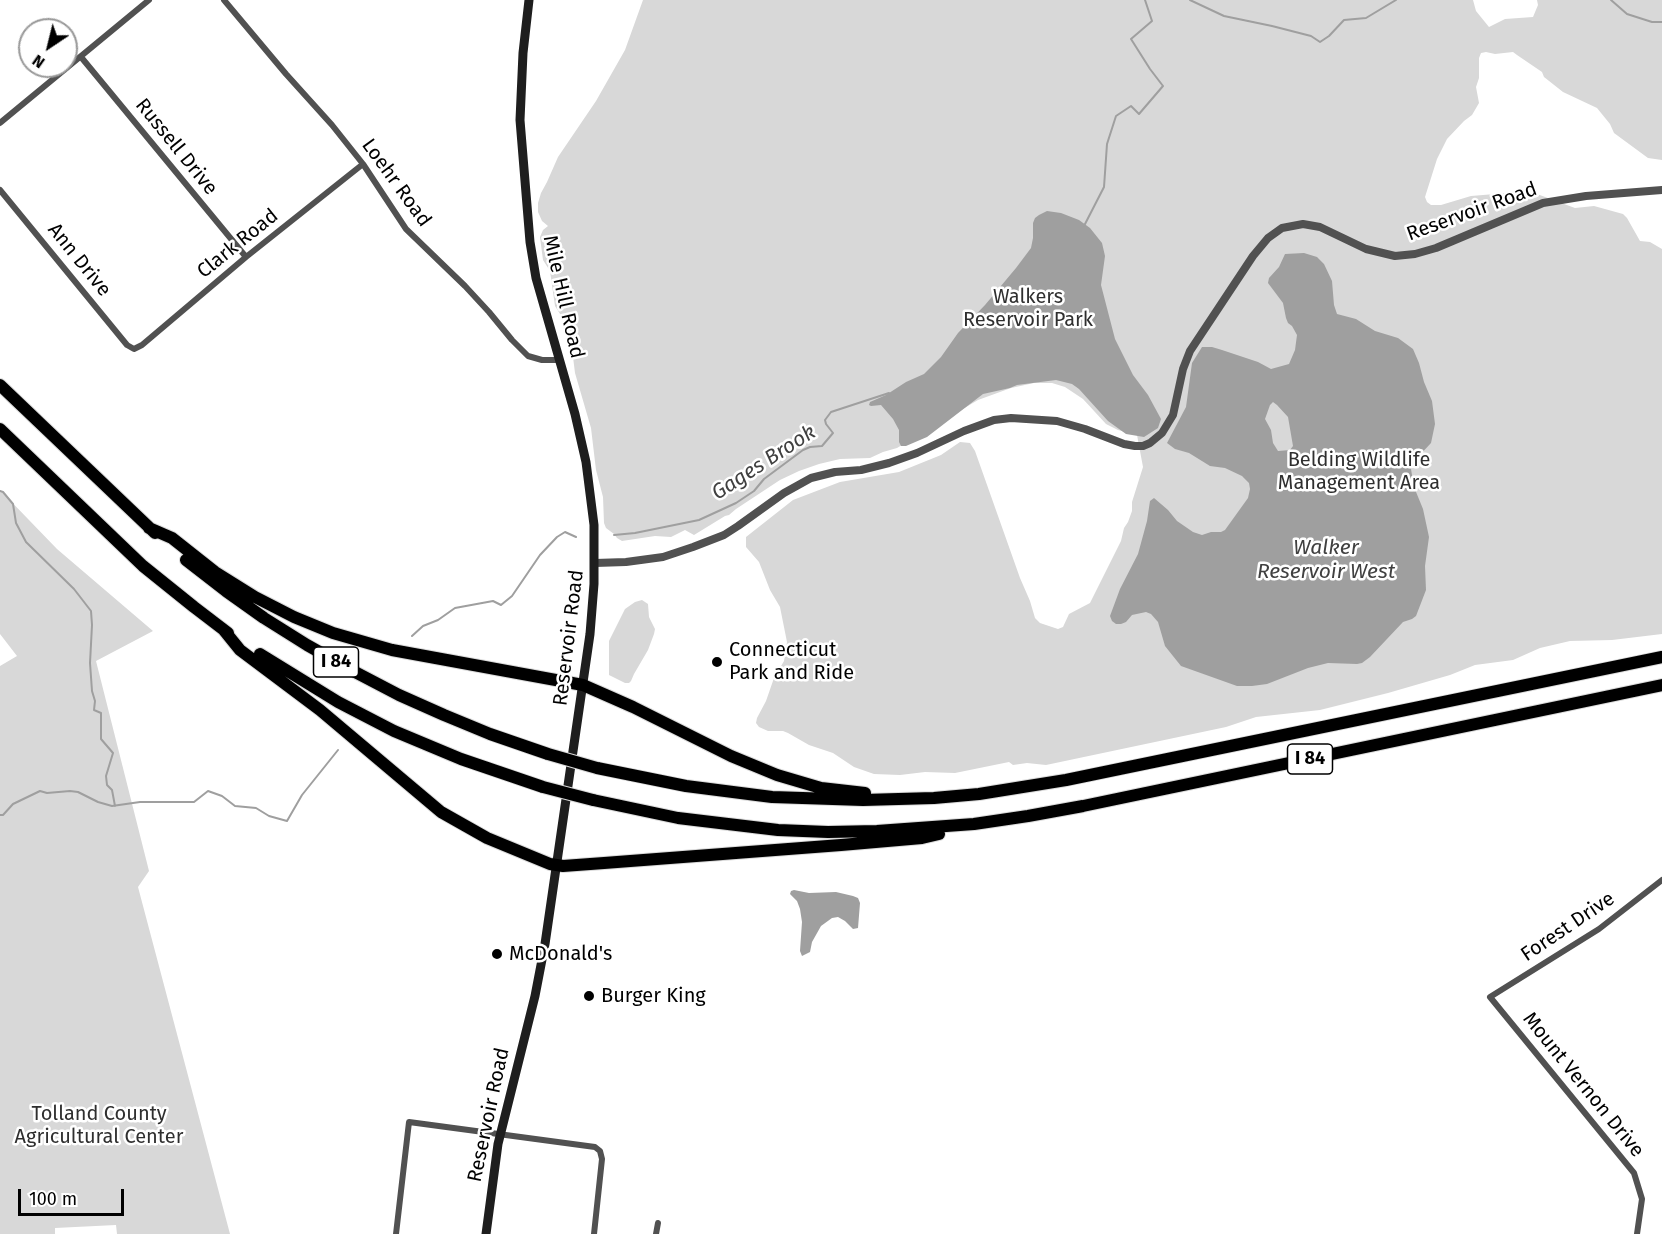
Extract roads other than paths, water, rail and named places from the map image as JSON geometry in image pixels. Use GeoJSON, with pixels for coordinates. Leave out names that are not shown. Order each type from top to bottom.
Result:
{"type":"FeatureCollection","features":[{"type":"Feature","properties":{"kind":"highway","name":"I 84"},"geometry":{"type":"LineString","coordinates":[[0,385],[149,528],[226,591],[330,658],[422,706],[490,734],[597,768],[686,786],[748,795],[810,799],[898,800],[979,794],[1058,782],[1662,657]]}},
{"type":"Feature","properties":{"kind":"highway","name":"I 84"},"geometry":{"type":"LineString","coordinates":[[0,429],[136,559],[176,593],[264,658],[308,684],[394,731],[461,759],[543,787],[593,800],[687,819],[778,830],[869,832],[957,826],[1009,819],[1064,810],[1662,685]]}},
{"type":"Feature","properties":{"kind":"highway"},"geometry":{"type":"LineString","coordinates":[[149,528],[172,538],[215,572],[255,597],[294,617],[333,633],[392,650],[583,685],[777,776],[821,788],[846,792],[878,793],[898,800]]}},
{"type":"Feature","properties":{"kind":"highway"},"geometry":{"type":"LineString","coordinates":[[223,629],[240,650],[320,710],[441,812],[487,838],[542,862],[557,866],[922,838],[939,835],[957,826]]}},
{"type":"Feature","properties":{"kind":"main road","name":"Mile Hill Road"},"geometry":{"type":"LineString","coordinates":[[529,0],[521,82],[520,120],[530,242],[536,278],[575,414],[586,462],[594,525],[595,563]]}},
{"type":"Feature","properties":{"kind":"main road","name":"Reservoir Road"},"geometry":{"type":"LineString","coordinates":[[486,1234],[500,1133],[540,972],[583,685],[592,618],[595,563]]}},
{"type":"Feature","properties":{"kind":"street"},"geometry":{"type":"LineString","coordinates":[[0,123],[149,0]]}},
{"type":"Feature","properties":{"kind":"street","name":"Loehr Road"},"geometry":{"type":"LineString","coordinates":[[224,0],[363,164],[406,229],[465,286],[528,356],[542,360],[559,360]]}},
{"type":"Feature","properties":{"kind":"street","name":"Russell Drive"},"geometry":{"type":"LineString","coordinates":[[81,57],[246,258]]}},
{"type":"Feature","properties":{"kind":"street","name":"Clark Road"},"geometry":{"type":"LineString","coordinates":[[134,349],[142,346],[246,258],[363,164]]}},
{"type":"Feature","properties":{"kind":"street","name":"Ann Drive"},"geometry":{"type":"LineString","coordinates":[[0,190],[127,345],[134,349]]}},
{"type":"Feature","properties":{"kind":"street","name":"Reservoir Road"},"geometry":{"type":"LineString","coordinates":[[595,563],[663,557],[693,547],[731,530],[784,493],[811,478],[889,463],[994,420],[1022,418],[1057,421],[1124,444],[1143,446],[1150,443],[1162,433],[1173,414],[1183,369],[1190,351],[1253,256],[1268,238],[1282,228],[1303,224],[1320,226],[1366,249],[1395,256],[1415,254],[1436,248],[1543,203],[1586,196],[1662,190]]}},
{"type":"Feature","properties":{"kind":"street","name":"Forest Drive"},"geometry":{"type":"LineString","coordinates":[[1490,998],[1599,929],[1662,880]]}},
{"type":"Feature","properties":{"kind":"street","name":"Mount Vernon Drive"},"geometry":{"type":"LineString","coordinates":[[1490,998],[1634,1173],[1642,1199],[1636,1234]]}},
{"type":"Feature","properties":{"kind":"street"},"geometry":{"type":"LineString","coordinates":[[396,1234],[409,1122],[595,1147],[600,1151],[602,1159],[594,1234]]}},
{"type":"Feature","properties":{"kind":"street"},"geometry":{"type":"LineString","coordinates":[[656,1234],[658,1223]]}},
{"type":"Feature","properties":{"kind":"water"},"geometry":{"type":"Polygon","coordinates":[[[1047,211],[1061,213],[1079,220],[1090,228],[1102,243],[1105,256],[1101,285],[1115,339],[1133,375],[1148,395],[1161,419],[1158,428],[1144,437],[1126,434],[1108,421],[1079,389],[1072,384],[1056,380],[1017,385],[983,394],[927,437],[901,446],[899,430],[893,419],[881,405],[871,406],[870,402],[924,374],[941,357],[958,333],[985,305],[1031,248],[1035,218],[1047,211]]]}},
{"type":"Feature","properties":{"kind":"water","name":"Walker Reservoir West"},"geometry":{"type":"Polygon","coordinates":[[[1304,253],[1317,257],[1324,264],[1332,281],[1337,314],[1356,319],[1375,331],[1398,338],[1413,349],[1419,363],[1432,401],[1435,424],[1431,443],[1411,469],[1429,537],[1425,566],[1426,590],[1416,616],[1403,622],[1362,663],[1328,663],[1267,684],[1237,686],[1181,666],[1165,646],[1158,622],[1151,614],[1146,612],[1132,615],[1121,624],[1116,624],[1110,616],[1120,589],[1138,554],[1150,501],[1154,498],[1177,521],[1202,535],[1225,530],[1248,498],[1249,483],[1242,476],[1225,468],[1210,466],[1167,443],[1186,407],[1192,363],[1202,347],[1222,350],[1258,362],[1271,369],[1289,364],[1295,350],[1297,335],[1288,323],[1283,303],[1268,283],[1285,254],[1304,253]],[[1273,402],[1270,405],[1265,419],[1278,451],[1290,450],[1293,446],[1288,417],[1273,402]]]}},
{"type":"Feature","properties":{"kind":"water"},"geometry":{"type":"Polygon","coordinates":[[[794,890],[809,893],[836,892],[858,898],[860,903],[858,928],[853,929],[838,917],[832,918],[821,926],[812,942],[810,952],[802,956],[800,909],[797,901],[790,894],[794,890]]]}},
{"type":"Feature","properties":{"kind":"waterway","name":"Gages Brook"},"geometry":{"type":"LineString","coordinates":[[1084,226],[1104,187],[1107,144],[1116,116],[1131,106],[1139,114],[1163,86],[1131,39],[1152,21],[1145,0]]}},
{"type":"Feature","properties":{"kind":"waterway","name":"Gages Brook"},"geometry":{"type":"LineString","coordinates":[[1190,0],[1224,16],[1311,36],[1320,42],[1344,20],[1366,18],[1396,0]]}},
{"type":"Feature","properties":{"kind":"waterway","name":"Gages Brook"},"geometry":{"type":"LineString","coordinates":[[1611,0],[1627,14],[1652,22],[1662,22]]}},
{"type":"Feature","properties":{"kind":"waterway","name":"Gages Brook"},"geometry":{"type":"LineString","coordinates":[[614,535],[699,520],[736,503],[803,450],[822,446],[833,433],[825,420],[831,412],[889,393]]}},
{"type":"Feature","properties":{"kind":"waterway"},"geometry":{"type":"LineString","coordinates":[[0,491],[13,504],[16,523],[26,542],[74,589],[91,611],[90,663],[94,710],[101,713],[101,739],[113,753],[106,776],[115,806]]}},
{"type":"Feature","properties":{"kind":"waterway","name":"Gages Brook"},"geometry":{"type":"LineString","coordinates":[[412,636],[423,626],[438,620],[455,608],[493,601],[501,605],[512,596],[540,555],[557,537],[565,532],[576,537]]}},
{"type":"Feature","properties":{"kind":"waterway","name":"Gages Brook"},"geometry":{"type":"LineString","coordinates":[[0,815],[3,815],[13,804],[40,791],[47,793],[78,792],[112,806],[140,802],[194,802],[208,791],[222,796],[235,806],[256,808],[269,816],[287,821],[302,795],[338,750]]}},
{"type":"Feature","properties":{"kind":"place","name":"Connecticut Park and Ride"},"geometry":{"type":"Point","coordinates":[717,662]}},
{"type":"Feature","properties":{"kind":"place","name":"McDonald's"},"geometry":{"type":"Point","coordinates":[497,954]}},
{"type":"Feature","properties":{"kind":"place","name":"Burger King"},"geometry":{"type":"Point","coordinates":[589,996]}},
{"type":"Feature","properties":{"kind":"park label","name":"Walkers Reservoir Park"},"geometry":{"type":"Point","coordinates":[1028,308]}},
{"type":"Feature","properties":{"kind":"park label","name":"Belding Wildlife Management Area"},"geometry":{"type":"Point","coordinates":[1359,472]}},
{"type":"Feature","properties":{"kind":"park label","name":"Tolland County Agricultural Center"},"geometry":{"type":"Point","coordinates":[99,1126]}}]}
